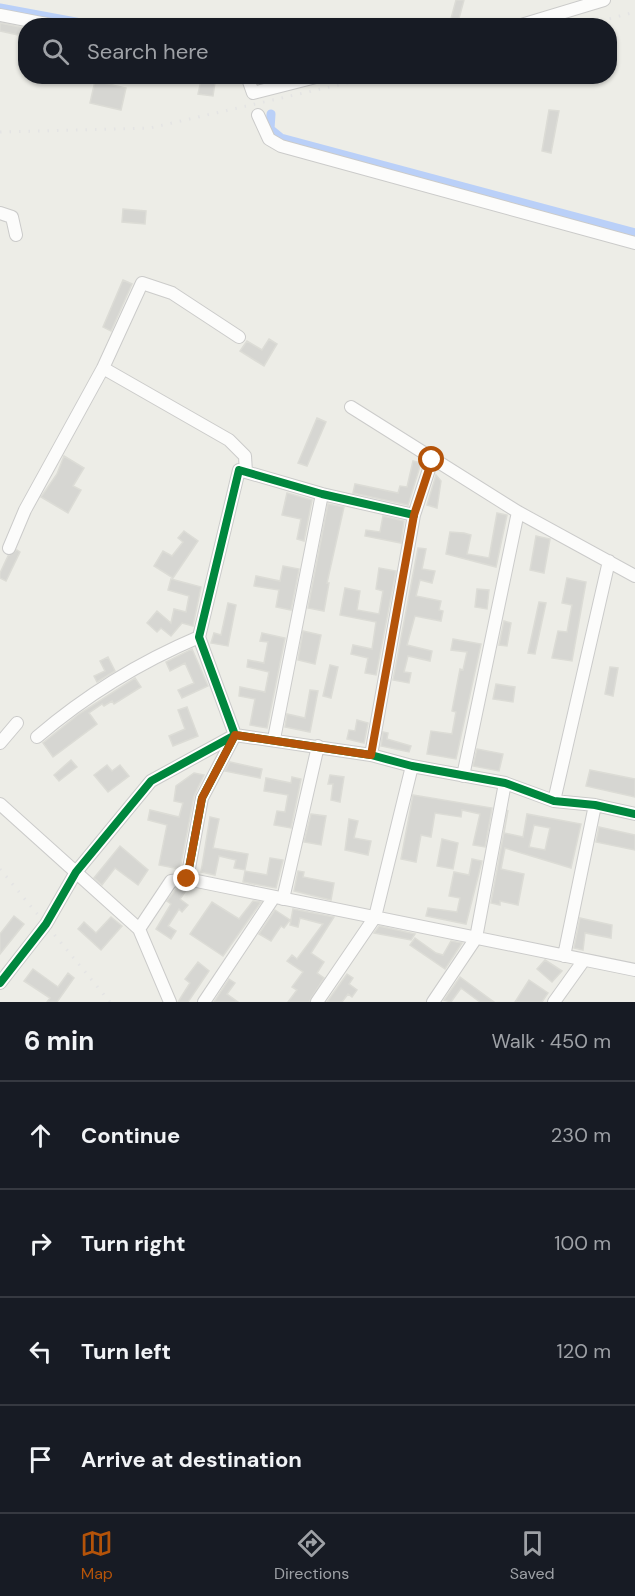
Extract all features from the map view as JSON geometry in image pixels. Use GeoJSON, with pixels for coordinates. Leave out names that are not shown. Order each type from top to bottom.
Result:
{"type":"FeatureCollection","features":[{"type":"Feature","properties":{"kind":"street"},"geometry":{"type":"LineString","coordinates":[[544,18],[604,0]]}},
{"type":"Feature","properties":{"kind":"street"},"geometry":{"type":"LineString","coordinates":[[0,15],[18,18]]}},
{"type":"Feature","properties":{"kind":"street"},"geometry":{"type":"LineString","coordinates":[[250,84],[253,93],[288,84]]}},
{"type":"Feature","properties":{"kind":"street"},"geometry":{"type":"LineString","coordinates":[[258,115],[269,139],[281,146],[635,243]]}},
{"type":"Feature","properties":{"kind":"street"},"geometry":{"type":"LineString","coordinates":[[0,213],[12,217],[16,236]]}},
{"type":"Feature","properties":{"kind":"street"},"geometry":{"type":"LineString","coordinates":[[9,548],[25,510],[103,368],[142,283],[172,293],[239,337]]}},
{"type":"Feature","properties":{"kind":"street"},"geometry":{"type":"LineString","coordinates":[[103,368],[229,440],[245,456],[246,472]]}},
{"type":"Feature","properties":{"kind":"street"},"geometry":{"type":"LineString","coordinates":[[351,408],[518,512],[635,576]]}},
{"type":"Feature","properties":{"kind":"street"},"geometry":{"type":"LineString","coordinates":[[371,755],[414,515],[432,460]]}},
{"type":"Feature","properties":{"kind":"street"},"geometry":{"type":"LineString","coordinates":[[187,879],[202,798],[235,735],[199,638],[239,470],[322,494],[414,515]]}},
{"type":"Feature","properties":{"kind":"street"},"geometry":{"type":"LineString","coordinates":[[274,739],[322,494]]}},
{"type":"Feature","properties":{"kind":"street"},"geometry":{"type":"LineString","coordinates":[[463,776],[518,512]]}},
{"type":"Feature","properties":{"kind":"street"},"geometry":{"type":"LineString","coordinates":[[554,801],[609,561]]}},
{"type":"Feature","properties":{"kind":"street"},"geometry":{"type":"LineString","coordinates":[[37,737],[68,711],[156,656],[199,638]]}},
{"type":"Feature","properties":{"kind":"street"},"geometry":{"type":"LineString","coordinates":[[0,743],[17,723]]}},
{"type":"Feature","properties":{"kind":"street"},"geometry":{"type":"LineString","coordinates":[[0,983],[46,924],[76,872],[151,781],[235,735],[371,755],[412,766],[505,783],[554,801],[596,805],[635,814]]}},
{"type":"Feature","properties":{"kind":"street"},"geometry":{"type":"LineString","coordinates":[[204,1002],[278,898],[318,746]]}},
{"type":"Feature","properties":{"kind":"street"},"geometry":{"type":"LineString","coordinates":[[317,1002],[375,917],[412,766]]}},
{"type":"Feature","properties":{"kind":"street"},"geometry":{"type":"LineString","coordinates":[[433,1002],[476,938],[505,783]]}},
{"type":"Feature","properties":{"kind":"street"},"geometry":{"type":"LineString","coordinates":[[0,804],[139,929],[170,1002]]}},
{"type":"Feature","properties":{"kind":"street"},"geometry":{"type":"LineString","coordinates":[[564,956],[596,805]]}},
{"type":"Feature","properties":{"kind":"street"},"geometry":{"type":"LineString","coordinates":[[139,929],[171,881],[187,879],[635,970]]}},
{"type":"Feature","properties":{"kind":"street"},"geometry":{"type":"LineString","coordinates":[[554,1002],[584,960]]}},
{"type":"Feature","properties":{"kind":"building"},"geometry":{"type":"Polygon","coordinates":[[[456,0],[464,0],[459,18],[451,18],[456,0]]]}},
{"type":"Feature","properties":{"kind":"building"},"geometry":{"type":"Polygon","coordinates":[[[0,23],[18,27],[18,35],[0,31],[0,23]]]}},
{"type":"Feature","properties":{"kind":"building"},"geometry":{"type":"Polygon","coordinates":[[[94,84],[126,88],[121,110],[90,103],[94,84]]]}},
{"type":"Feature","properties":{"kind":"building"},"geometry":{"type":"Polygon","coordinates":[[[200,84],[215,84],[213,96],[198,94],[200,84]]]}},
{"type":"Feature","properties":{"kind":"building"},"geometry":{"type":"Polygon","coordinates":[[[549,110],[559,111],[551,153],[542,151],[549,110]]]}},
{"type":"Feature","properties":{"kind":"building"},"geometry":{"type":"Polygon","coordinates":[[[123,209],[146,211],[145,224],[122,222],[123,209]]]}},
{"type":"Feature","properties":{"kind":"building"},"geometry":{"type":"Polygon","coordinates":[[[123,280],[132,284],[111,331],[103,327],[123,280]]]}},
{"type":"Feature","properties":{"kind":"building"},"geometry":{"type":"Polygon","coordinates":[[[269,339],[277,344],[264,366],[240,351],[247,341],[262,350],[269,339]]]}},
{"type":"Feature","properties":{"kind":"building"},"geometry":{"type":"Polygon","coordinates":[[[317,418],[326,422],[307,466],[298,463],[317,418]]]}},
{"type":"Feature","properties":{"kind":"building"},"geometry":{"type":"Polygon","coordinates":[[[64,456],[84,468],[73,486],[81,490],[68,513],[41,497],[57,474],[64,456]]]}},
{"type":"Feature","properties":{"kind":"building"},"geometry":{"type":"Polygon","coordinates":[[[413,461],[421,463],[408,505],[353,493],[355,484],[398,493],[400,486],[407,487],[413,461]]]}},
{"type":"Feature","properties":{"kind":"building"},"geometry":{"type":"Polygon","coordinates":[[[436,475],[441,481],[437,508],[427,505],[436,475]]]}},
{"type":"Feature","properties":{"kind":"building"},"geometry":{"type":"Polygon","coordinates":[[[287,493],[312,500],[304,541],[297,539],[301,519],[282,515],[287,493]]]}},
{"type":"Feature","properties":{"kind":"building"},"geometry":{"type":"Polygon","coordinates":[[[328,504],[344,507],[327,583],[329,583],[324,611],[308,608],[328,504]]]}},
{"type":"Feature","properties":{"kind":"building"},"geometry":{"type":"Polygon","coordinates":[[[497,513],[507,515],[496,567],[446,554],[450,532],[464,533],[471,535],[467,554],[489,558],[497,513]]]}},
{"type":"Feature","properties":{"kind":"building"},"geometry":{"type":"Polygon","coordinates":[[[383,516],[404,521],[401,543],[365,536],[366,530],[380,532],[383,516]]]}},
{"type":"Feature","properties":{"kind":"building"},"geometry":{"type":"Polygon","coordinates":[[[184,531],[198,541],[173,578],[154,566],[163,551],[172,556],[183,542],[178,538],[184,531]]]}},
{"type":"Feature","properties":{"kind":"building"},"geometry":{"type":"Polygon","coordinates":[[[536,536],[550,539],[544,573],[530,570],[536,536]]]}},
{"type":"Feature","properties":{"kind":"building"},"geometry":{"type":"Polygon","coordinates":[[[418,548],[426,549],[422,569],[435,571],[432,583],[420,580],[416,596],[441,601],[439,610],[443,611],[441,621],[415,616],[407,645],[432,651],[430,661],[408,656],[404,672],[411,673],[409,683],[393,680],[418,548]]]}},
{"type":"Feature","properties":{"kind":"building"},"geometry":{"type":"Polygon","coordinates":[[[17,550],[20,552],[6,581],[0,578],[0,573],[8,556],[17,550]]]}},
{"type":"Feature","properties":{"kind":"building"},"geometry":{"type":"Polygon","coordinates":[[[283,566],[299,569],[291,610],[276,607],[279,590],[254,586],[256,576],[280,581],[283,566]]]}},
{"type":"Feature","properties":{"kind":"building"},"geometry":{"type":"Polygon","coordinates":[[[379,568],[396,571],[376,675],[365,673],[368,658],[351,654],[353,645],[372,649],[376,622],[340,615],[345,588],[360,591],[357,610],[379,614],[383,591],[376,589],[379,568]]]}},
{"type":"Feature","properties":{"kind":"building"},"geometry":{"type":"Polygon","coordinates":[[[567,578],[586,582],[572,661],[552,658],[558,631],[567,632],[572,605],[562,603],[567,578]]]}},
{"type":"Feature","properties":{"kind":"building"},"geometry":{"type":"Polygon","coordinates":[[[171,579],[201,587],[193,626],[182,623],[171,636],[161,628],[157,632],[147,623],[157,611],[171,623],[174,609],[186,612],[189,596],[168,590],[171,579]]]}},
{"type":"Feature","properties":{"kind":"building"},"geometry":{"type":"Polygon","coordinates":[[[477,589],[489,590],[487,609],[475,607],[477,589]]]}},
{"type":"Feature","properties":{"kind":"building"},"geometry":{"type":"Polygon","coordinates":[[[539,602],[546,603],[535,654],[528,653],[539,602]]]}},
{"type":"Feature","properties":{"kind":"building"},"geometry":{"type":"Polygon","coordinates":[[[228,603],[236,605],[228,646],[211,643],[214,633],[221,635],[228,603]]]}},
{"type":"Feature","properties":{"kind":"building"},"geometry":{"type":"Polygon","coordinates":[[[504,621],[511,623],[507,646],[499,645],[504,621]]]}},
{"type":"Feature","properties":{"kind":"building"},"geometry":{"type":"Polygon","coordinates":[[[303,631],[321,635],[315,664],[298,660],[303,631]]]}},
{"type":"Feature","properties":{"kind":"building"},"geometry":{"type":"Polygon","coordinates":[[[262,633],[285,638],[267,728],[250,725],[255,699],[239,696],[240,687],[265,692],[269,672],[247,667],[248,660],[264,663],[268,642],[260,641],[262,633]]]}},
{"type":"Feature","properties":{"kind":"building"},"geometry":{"type":"Polygon","coordinates":[[[453,639],[481,644],[456,759],[427,754],[431,731],[452,734],[456,712],[452,711],[460,669],[463,670],[467,652],[451,650],[453,639]]]}},
{"type":"Feature","properties":{"kind":"building"},"geometry":{"type":"Polygon","coordinates":[[[192,649],[208,686],[182,698],[178,690],[194,683],[185,663],[170,671],[166,662],[192,649]]]}},
{"type":"Feature","properties":{"kind":"building"},"geometry":{"type":"Polygon","coordinates":[[[108,657],[115,671],[97,682],[94,676],[105,671],[100,661],[108,657]]]}},
{"type":"Feature","properties":{"kind":"building"},"geometry":{"type":"Polygon","coordinates":[[[330,665],[338,667],[331,698],[323,696],[330,665]]]}},
{"type":"Feature","properties":{"kind":"building"},"geometry":{"type":"Polygon","coordinates":[[[610,667],[618,668],[613,696],[605,694],[610,667]]]}},
{"type":"Feature","properties":{"kind":"building"},"geometry":{"type":"Polygon","coordinates":[[[135,678],[141,687],[114,704],[112,701],[104,706],[102,704],[89,713],[97,724],[53,757],[43,743],[79,714],[135,678]]]}},
{"type":"Feature","properties":{"kind":"building"},"geometry":{"type":"Polygon","coordinates":[[[496,684],[515,687],[513,702],[493,699],[496,684]]]}},
{"type":"Feature","properties":{"kind":"building"},"geometry":{"type":"Polygon","coordinates":[[[310,690],[318,691],[310,732],[285,727],[287,714],[305,718],[310,690]]]}},
{"type":"Feature","properties":{"kind":"building"},"geometry":{"type":"Polygon","coordinates":[[[187,707],[198,736],[173,746],[169,736],[185,729],[178,710],[187,707]]]}},
{"type":"Feature","properties":{"kind":"building"},"geometry":{"type":"Polygon","coordinates":[[[357,720],[368,723],[364,743],[347,739],[349,730],[355,731],[357,720]]]}},
{"type":"Feature","properties":{"kind":"building"},"geometry":{"type":"Polygon","coordinates":[[[383,732],[388,733],[387,739],[411,746],[409,752],[381,746],[383,732]]]}},
{"type":"Feature","properties":{"kind":"building"},"geometry":{"type":"Polygon","coordinates":[[[477,749],[503,754],[499,771],[473,766],[477,749]]]}},
{"type":"Feature","properties":{"kind":"building"},"geometry":{"type":"Polygon","coordinates":[[[71,760],[77,767],[59,781],[54,775],[71,760]]]}},
{"type":"Feature","properties":{"kind":"building"},"geometry":{"type":"Polygon","coordinates":[[[230,762],[262,769],[260,778],[225,771],[230,762]]]}},
{"type":"Feature","properties":{"kind":"building"},"geometry":{"type":"Polygon","coordinates":[[[107,765],[112,771],[120,765],[129,776],[108,792],[94,775],[107,765]]]}},
{"type":"Feature","properties":{"kind":"building"},"geometry":{"type":"Polygon","coordinates":[[[590,770],[635,779],[635,797],[586,786],[590,770]]]}},
{"type":"Feature","properties":{"kind":"building"},"geometry":{"type":"Polygon","coordinates":[[[194,773],[204,775],[194,796],[180,869],[159,865],[167,825],[148,820],[150,810],[179,817],[183,803],[174,801],[176,786],[194,773]]]}},
{"type":"Feature","properties":{"kind":"building"},"geometry":{"type":"Polygon","coordinates":[[[330,775],[344,777],[340,802],[331,800],[333,784],[328,784],[330,775]]]}},
{"type":"Feature","properties":{"kind":"building"},"geometry":{"type":"Polygon","coordinates":[[[292,777],[301,779],[291,828],[274,825],[277,811],[285,812],[288,795],[264,791],[266,778],[291,783],[292,777]]]}},
{"type":"Feature","properties":{"kind":"building"},"geometry":{"type":"Polygon","coordinates":[[[413,795],[492,808],[485,847],[473,845],[480,814],[462,810],[461,817],[435,813],[431,837],[421,835],[416,862],[401,859],[413,795]]]}},
{"type":"Feature","properties":{"kind":"building"},"geometry":{"type":"Polygon","coordinates":[[[508,810],[504,833],[523,837],[527,814],[581,824],[571,868],[505,848],[501,869],[524,874],[518,905],[500,901],[500,905],[491,903],[508,810]],[[534,825],[529,847],[545,850],[550,828],[534,825]]]}},
{"type":"Feature","properties":{"kind":"building"},"geometry":{"type":"Polygon","coordinates":[[[311,814],[326,816],[321,845],[304,842],[311,814]]]}},
{"type":"Feature","properties":{"kind":"building"},"geometry":{"type":"Polygon","coordinates":[[[210,817],[219,819],[213,848],[248,854],[245,870],[234,868],[236,860],[219,856],[215,875],[201,872],[210,817]]]}},
{"type":"Feature","properties":{"kind":"building"},"geometry":{"type":"Polygon","coordinates":[[[349,819],[358,821],[354,838],[371,841],[368,855],[345,850],[349,819]]]}},
{"type":"Feature","properties":{"kind":"building"},"geometry":{"type":"Polygon","coordinates":[[[599,827],[635,835],[635,850],[596,842],[599,827]]]}},
{"type":"Feature","properties":{"kind":"building"},"geometry":{"type":"Polygon","coordinates":[[[442,839],[458,843],[453,869],[437,866],[442,839]]]}},
{"type":"Feature","properties":{"kind":"building"},"geometry":{"type":"Polygon","coordinates":[[[120,846],[148,870],[138,885],[115,868],[102,885],[94,878],[120,846]]]}},
{"type":"Feature","properties":{"kind":"building"},"geometry":{"type":"Polygon","coordinates":[[[270,858],[283,860],[276,888],[243,882],[245,871],[267,875],[270,858]]]}},
{"type":"Feature","properties":{"kind":"building"},"geometry":{"type":"Polygon","coordinates":[[[472,859],[482,861],[466,924],[426,916],[428,908],[457,912],[460,898],[449,896],[454,872],[469,875],[472,859]]]}},
{"type":"Feature","properties":{"kind":"building"},"geometry":{"type":"Polygon","coordinates":[[[298,871],[304,872],[303,877],[334,883],[331,900],[294,891],[298,871]]]}},
{"type":"Feature","properties":{"kind":"building"},"geometry":{"type":"Polygon","coordinates":[[[176,889],[187,889],[180,899],[188,905],[182,912],[179,909],[168,926],[176,931],[171,939],[156,929],[171,904],[167,901],[176,889]]]}},
{"type":"Feature","properties":{"kind":"building"},"geometry":{"type":"Polygon","coordinates":[[[253,901],[261,902],[223,956],[190,934],[212,902],[239,919],[253,901]]]}},
{"type":"Feature","properties":{"kind":"building"},"geometry":{"type":"Polygon","coordinates":[[[293,909],[334,917],[311,953],[324,962],[317,973],[324,978],[309,1002],[288,1002],[297,990],[292,987],[303,972],[287,961],[292,955],[297,959],[323,924],[300,918],[298,927],[290,925],[293,909]]]}},
{"type":"Feature","properties":{"kind":"building"},"geometry":{"type":"Polygon","coordinates":[[[275,910],[290,920],[284,928],[281,926],[271,941],[259,934],[275,910]]]}},
{"type":"Feature","properties":{"kind":"building"},"geometry":{"type":"Polygon","coordinates":[[[14,916],[24,924],[0,954],[0,934],[14,916]]]}},
{"type":"Feature","properties":{"kind":"building"},"geometry":{"type":"Polygon","coordinates":[[[111,917],[122,926],[101,950],[78,929],[84,922],[96,933],[111,917]]]}},
{"type":"Feature","properties":{"kind":"building"},"geometry":{"type":"Polygon","coordinates":[[[580,918],[612,925],[611,938],[585,933],[583,950],[574,948],[580,918]]]}},
{"type":"Feature","properties":{"kind":"building"},"geometry":{"type":"Polygon","coordinates":[[[379,926],[415,934],[411,940],[374,933],[379,926]]]}},
{"type":"Feature","properties":{"kind":"building"},"geometry":{"type":"Polygon","coordinates":[[[415,938],[436,953],[443,955],[451,941],[462,943],[445,969],[410,945],[415,938]]]}},
{"type":"Feature","properties":{"kind":"building"},"geometry":{"type":"Polygon","coordinates":[[[545,960],[562,971],[552,982],[537,969],[545,960]]]}},
{"type":"Feature","properties":{"kind":"building"},"geometry":{"type":"Polygon","coordinates":[[[198,962],[209,971],[188,1002],[178,1002],[190,983],[185,979],[198,962]]]}},
{"type":"Feature","properties":{"kind":"building"},"geometry":{"type":"Polygon","coordinates":[[[33,969],[58,987],[68,973],[74,978],[57,1002],[47,1002],[50,998],[24,981],[33,969]]]}},
{"type":"Feature","properties":{"kind":"building"},"geometry":{"type":"Polygon","coordinates":[[[347,974],[353,978],[349,984],[357,990],[352,997],[348,994],[342,1002],[327,1002],[347,974]]]}},
{"type":"Feature","properties":{"kind":"building"},"geometry":{"type":"Polygon","coordinates":[[[460,977],[494,1002],[480,1002],[461,988],[451,1002],[444,1000],[460,977]]]}},
{"type":"Feature","properties":{"kind":"building"},"geometry":{"type":"Polygon","coordinates":[[[229,979],[235,983],[227,994],[238,1002],[214,1002],[229,979]]]}},
{"type":"Feature","properties":{"kind":"building"},"geometry":{"type":"Polygon","coordinates":[[[529,980],[548,993],[542,1002],[515,1002],[529,980]]]}},
{"type":"Feature","properties":{"kind":"waterway"},"geometry":{"type":"LineString","coordinates":[[0,8],[54,18]]}},
{"type":"Feature","properties":{"kind":"waterway"},"geometry":{"type":"LineString","coordinates":[[271,114],[270,129],[281,138],[635,233]]}},
{"type":"Feature","properties":{"kind":"railway"},"geometry":{"type":"LineString","coordinates":[[612,18],[635,12]]}},
{"type":"Feature","properties":{"kind":"railway"},"geometry":{"type":"LineString","coordinates":[[0,132],[150,128],[343,84]]}},
{"type":"Feature","properties":{"kind":"railway"},"geometry":{"type":"LineString","coordinates":[[0,869],[110,1002]]}},
{"type":"Feature","properties":{"kind":"cycle path"},"geometry":{"type":"LineString","coordinates":[[187,879],[202,798],[235,735],[199,637],[239,470],[322,494],[414,515]]}},
{"type":"Feature","properties":{"kind":"cycle path"},"geometry":{"type":"LineString","coordinates":[[0,983],[46,924],[76,872],[151,781],[235,735],[371,755],[412,766],[505,783],[554,801],[595,805],[635,814]]}},
{"type":"Feature","properties":{"kind":"route"},"geometry":{"type":"LineString","coordinates":[[187,879],[202,798],[235,735],[371,755],[414,515],[432,460]]}}]}
